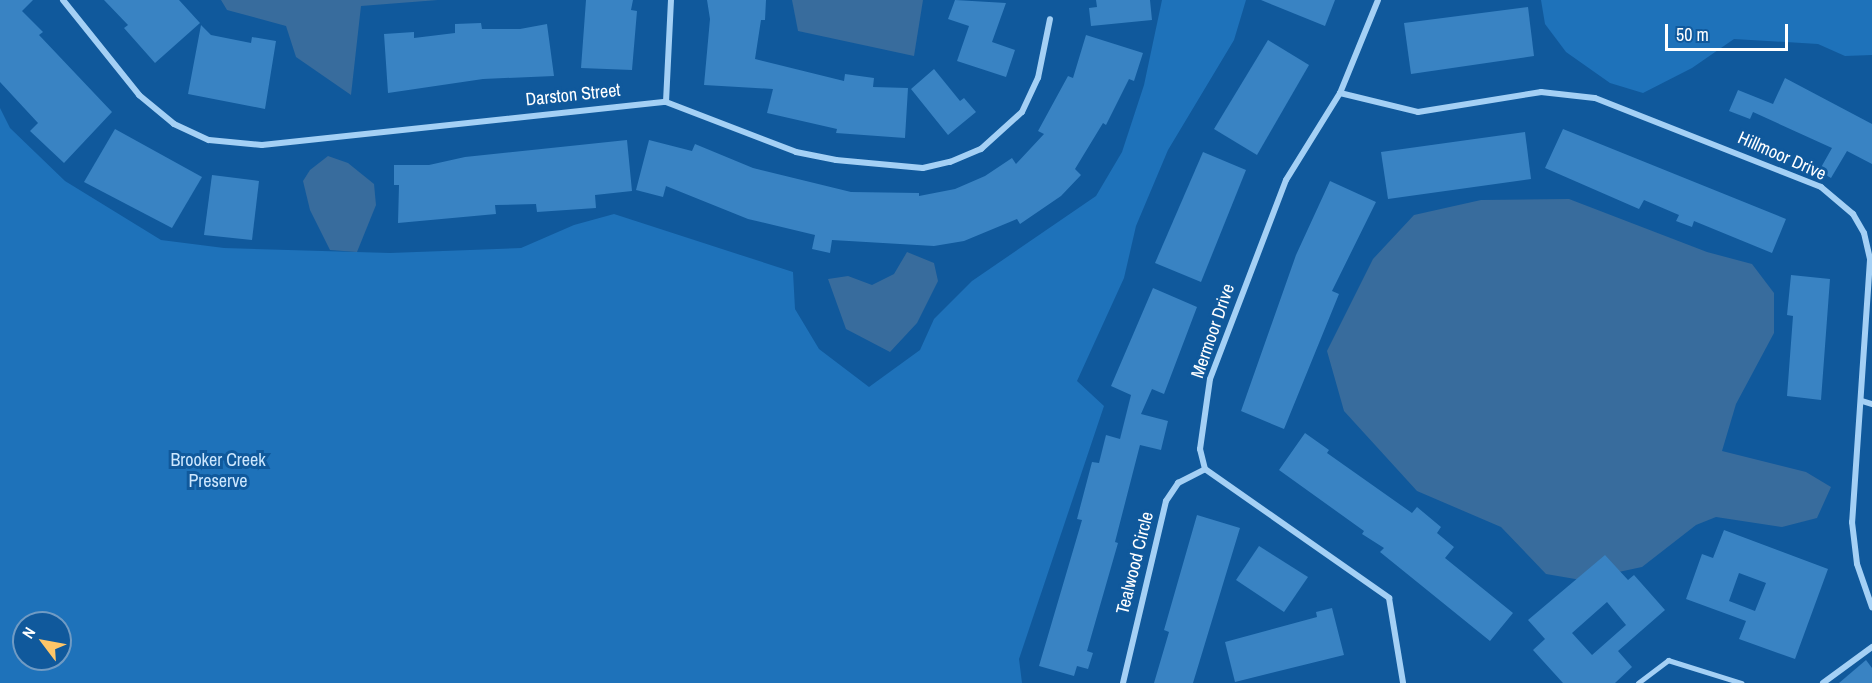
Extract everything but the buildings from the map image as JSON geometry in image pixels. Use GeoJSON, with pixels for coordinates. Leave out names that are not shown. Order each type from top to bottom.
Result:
{"type":"FeatureCollection","features":[{"type":"Feature","properties":{"kind":"street","name":"Darston Street"},"geometry":{"type":"LineString","coordinates":[[63,0],[139,95],[157,111],[209,140],[229,144],[262,145],[666,102],[796,152],[836,160],[923,168],[950,162],[981,149],[1022,111],[1038,78],[1050,19]]}},
{"type":"Feature","properties":{"kind":"street"},"geometry":{"type":"LineString","coordinates":[[666,102],[671,0]]}},
{"type":"Feature","properties":{"kind":"street","name":"Mermoor Drive"},"geometry":{"type":"LineString","coordinates":[[1205,469],[1200,448],[1210,379],[1286,180],[1340,93],[1378,0]]}},
{"type":"Feature","properties":{"kind":"street","name":"Hillmoor Drive"},"geometry":{"type":"LineString","coordinates":[[1340,93],[1418,112],[1541,92],[1596,98],[1821,187],[1853,214],[1864,233],[1870,260],[1852,522],[1857,564],[1872,607]]}},
{"type":"Feature","properties":{"kind":"street"},"geometry":{"type":"LineString","coordinates":[[1862,401],[1872,404]]}},
{"type":"Feature","properties":{"kind":"street"},"geometry":{"type":"LineString","coordinates":[[1205,469],[1389,598],[1401,682],[1392,683]]}},
{"type":"Feature","properties":{"kind":"street","name":"Tealwood Circle"},"geometry":{"type":"LineString","coordinates":[[1123,683],[1166,501],[1178,483],[1205,469]]}},
{"type":"Feature","properties":{"kind":"street"},"geometry":{"type":"LineString","coordinates":[[1823,683],[1872,647]]}},
{"type":"Feature","properties":{"kind":"lane"},"geometry":{"type":"LineString","coordinates":[[1638,683],[1668,660],[1742,683]]}},
{"type":"Feature","properties":{"kind":"green space","name":"Brooker Creek Preserve"},"geometry":{"type":"Polygon","coordinates":[[[1162,0],[1246,0],[1234,40],[1168,150],[1136,226],[1124,278],[1077,381],[1104,406],[1019,659],[1022,683],[0,683],[0,108],[10,128],[65,181],[161,240],[224,248],[390,253],[521,248],[574,225],[614,214],[793,272],[795,309],[819,349],[869,387],[920,350],[934,319],[972,281],[1096,196],[1122,152],[1144,85],[1162,0]]]}},
{"type":"Feature","properties":{"kind":"green space"},"geometry":{"type":"Polygon","coordinates":[[[1541,0],[1872,0],[1872,55],[1845,56],[1818,44],[1734,39],[1692,68],[1643,93],[1610,83],[1566,52],[1545,24],[1541,0]]]}},
{"type":"Feature","properties":{"kind":"shaded area"},"geometry":{"type":"Polygon","coordinates":[[[221,0],[438,0],[361,6],[351,95],[296,57],[286,26],[227,10],[221,0]]]}},
{"type":"Feature","properties":{"kind":"shaded area"},"geometry":{"type":"Polygon","coordinates":[[[792,0],[923,0],[914,56],[798,31],[792,0]]]}},
{"type":"Feature","properties":{"kind":"shaded area"},"geometry":{"type":"Polygon","coordinates":[[[328,156],[348,163],[374,184],[376,205],[357,252],[330,250],[310,210],[303,181],[310,170],[328,156]]]}},
{"type":"Feature","properties":{"kind":"shaded area"},"geometry":{"type":"Polygon","coordinates":[[[1569,199],[1707,252],[1752,264],[1774,293],[1774,333],[1736,404],[1722,451],[1806,472],[1831,487],[1817,518],[1782,527],[1716,517],[1696,525],[1642,567],[1581,580],[1546,574],[1501,527],[1417,491],[1344,411],[1327,351],[1373,259],[1414,215],[1481,200],[1569,199]]]}},
{"type":"Feature","properties":{"kind":"shaded area"},"geometry":{"type":"Polygon","coordinates":[[[907,252],[934,263],[938,281],[917,323],[890,352],[846,329],[828,279],[848,276],[872,285],[894,274],[907,252]]]}}]}
